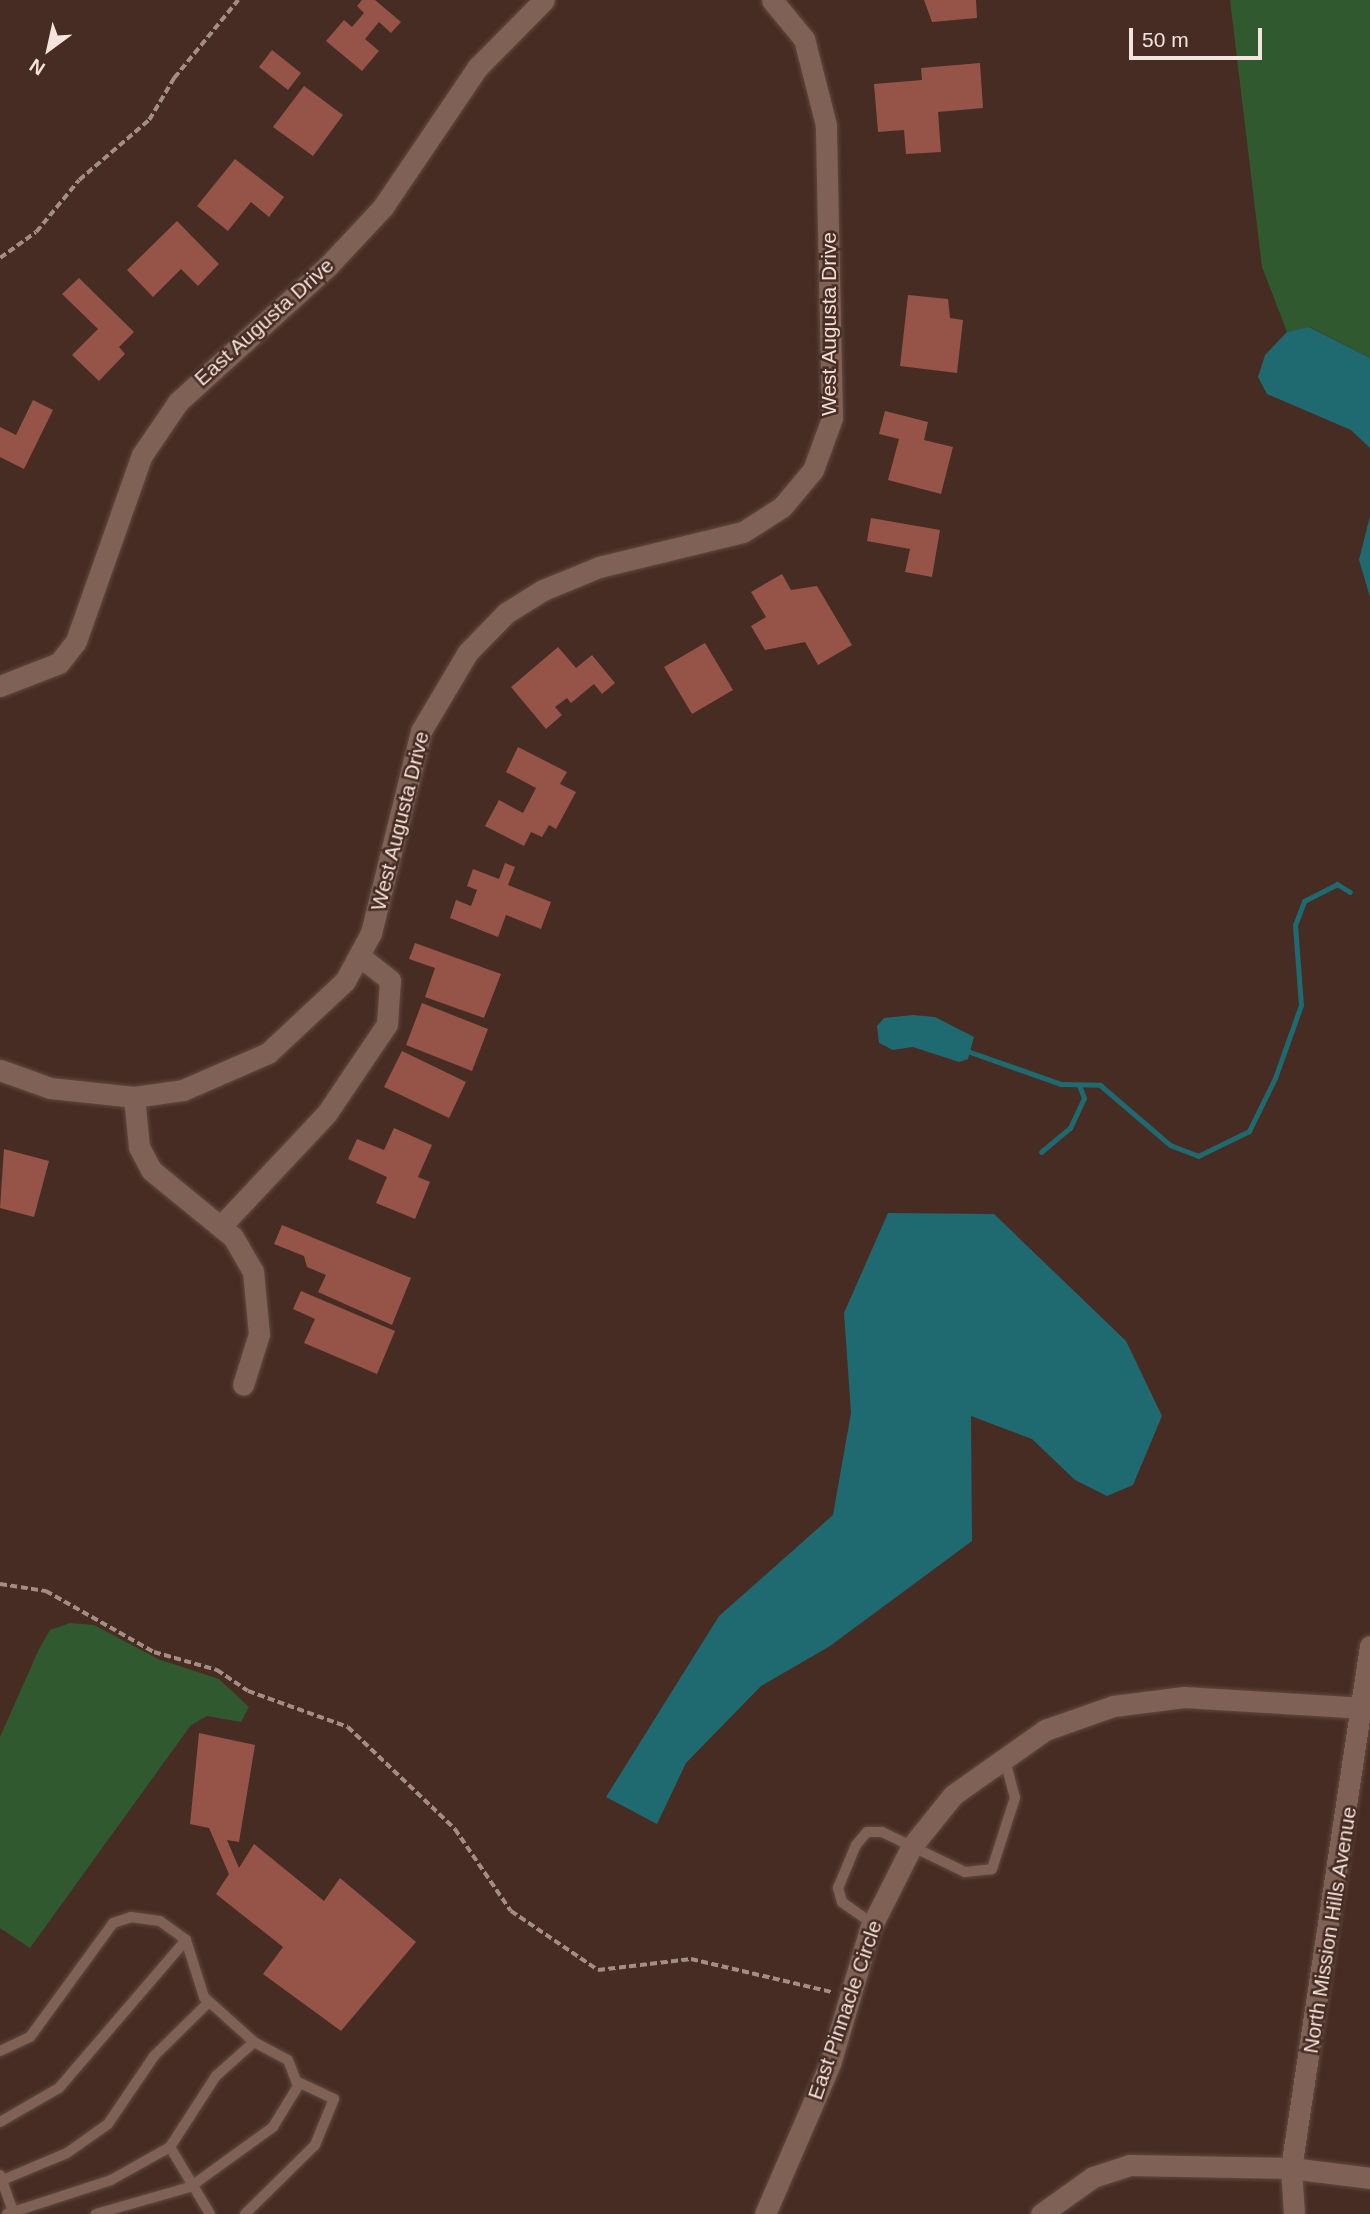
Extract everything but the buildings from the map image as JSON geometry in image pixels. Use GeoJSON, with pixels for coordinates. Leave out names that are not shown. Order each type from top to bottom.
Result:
{"type":"FeatureCollection","features":[{"type":"Feature","properties":{"kind":"street","name":"East Augusta Drive"},"geometry":{"type":"LineString","coordinates":[[0,686],[59,663],[76,641],[91,613],[142,455],[178,402],[328,266],[383,207],[477,68],[544,0]]}},
{"type":"Feature","properties":{"kind":"street","name":"West Augusta Drive"},"geometry":{"type":"LineString","coordinates":[[0,1070],[50,1088],[134,1097],[183,1090],[268,1053],[345,981],[359,956],[395,856],[421,731],[468,652],[506,613],[543,590],[599,567],[743,532],[782,506],[813,470],[832,418],[825,125],[804,39],[772,0]]}},
{"type":"Feature","properties":{"kind":"street"},"geometry":{"type":"LineString","coordinates":[[221,1226],[327,1113],[387,1024],[390,980],[359,956]]}},
{"type":"Feature","properties":{"kind":"street"},"geometry":{"type":"LineString","coordinates":[[134,1097],[139,1147],[152,1170],[221,1226],[253,1271],[260,1300],[259,1334],[243,1385]]}},
{"type":"Feature","properties":{"kind":"street","name":"North Mission Hills Avenue"},"geometry":{"type":"LineString","coordinates":[[1294,2214],[1291,2168],[1366,1708],[1370,1646]]}},
{"type":"Feature","properties":{"kind":"street","name":"East Pinnacle Circle"},"geometry":{"type":"LineString","coordinates":[[765,2214],[830,2064],[873,1924],[912,1846],[953,1795],[1004,1756],[1045,1730],[1125,1704],[1184,1697],[1366,1708]]}},
{"type":"Feature","properties":{"kind":"street"},"geometry":{"type":"LineString","coordinates":[[1041,2214],[1093,2178],[1129,2165],[1291,2168],[1370,2178]]}},
{"type":"Feature","properties":{"kind":"lane"},"geometry":{"type":"LineString","coordinates":[[873,1924],[842,1902],[838,1888],[856,1845],[867,1832],[882,1832],[965,1872],[992,1869],[1015,1798],[1004,1756]]}},
{"type":"Feature","properties":{"kind":"lane"},"geometry":{"type":"LineString","coordinates":[[0,2051],[30,2037],[113,1923],[160,1921],[186,1940],[209,2002],[254,2042],[288,2060],[296,2081],[334,2099],[315,2146],[245,2214]]}},
{"type":"Feature","properties":{"kind":"lane"},"geometry":{"type":"LineString","coordinates":[[0,2122],[59,2088],[186,1940]]}},
{"type":"Feature","properties":{"kind":"lane"},"geometry":{"type":"LineString","coordinates":[[209,2002],[154,2056],[108,2124],[67,2153],[3,2177],[11,2213],[111,2180],[170,2147],[216,2076],[254,2042]]}},
{"type":"Feature","properties":{"kind":"lane"},"geometry":{"type":"LineString","coordinates":[[96,2214],[190,2187],[273,2127],[296,2081]]}},
{"type":"Feature","properties":{"kind":"lane"},"geometry":{"type":"LineString","coordinates":[[170,2147],[190,2187],[209,2214]]}},
{"type":"Feature","properties":{"kind":"path"},"geometry":{"type":"LineString","coordinates":[[0,258],[36,232],[79,180],[149,120],[174,78],[238,0]]}},
{"type":"Feature","properties":{"kind":"path"},"geometry":{"type":"LineString","coordinates":[[0,1584],[46,1591],[154,1652],[217,1670],[248,1691],[348,1727],[455,1829],[511,1911],[598,1970],[691,1959],[838,1993]]}},
{"type":"Feature","properties":{"kind":"green space"},"geometry":{"type":"Polygon","coordinates":[[[1230,0],[1370,0],[1370,358],[1310,327],[1287,332],[1262,267],[1230,0]]]}},
{"type":"Feature","properties":{"kind":"green space"},"geometry":{"type":"Polygon","coordinates":[[[70,1623],[94,1625],[158,1659],[219,1679],[249,1707],[241,1722],[207,1716],[191,1725],[30,1948],[0,1928],[0,1737],[50,1630],[70,1623]]]}},
{"type":"Feature","properties":{"kind":"water"},"geometry":{"type":"Polygon","coordinates":[[[1309,327],[1370,358],[1370,448],[1351,430],[1267,394],[1258,377],[1265,355],[1287,332],[1309,327]]]}},
{"type":"Feature","properties":{"kind":"water"},"geometry":{"type":"Polygon","coordinates":[[[1370,516],[1370,597],[1359,560],[1370,516]]]}},
{"type":"Feature","properties":{"kind":"water"},"geometry":{"type":"Polygon","coordinates":[[[913,1015],[935,1017],[974,1037],[968,1059],[959,1062],[913,1047],[893,1050],[879,1043],[877,1026],[884,1018],[913,1015]]]}},
{"type":"Feature","properties":{"kind":"water"},"geometry":{"type":"Polygon","coordinates":[[[888,1213],[994,1214],[1126,1341],[1162,1416],[1133,1485],[1107,1496],[1075,1480],[1032,1439],[971,1416],[972,1541],[830,1646],[761,1686],[686,1763],[657,1824],[606,1797],[719,1616],[833,1515],[851,1413],[844,1313],[888,1213]]]}},
{"type":"Feature","properties":{"kind":"waterway"},"geometry":{"type":"LineString","coordinates":[[970,1052],[1061,1084],[1100,1085],[1170,1145],[1198,1156],[1249,1131],[1275,1078],[1301,1005],[1295,925],[1304,901],[1337,884],[1350,892]]}},
{"type":"Feature","properties":{"kind":"waterway"},"geometry":{"type":"LineString","coordinates":[[1041,1152],[1070,1128],[1084,1098],[1079,1085]]}}]}
